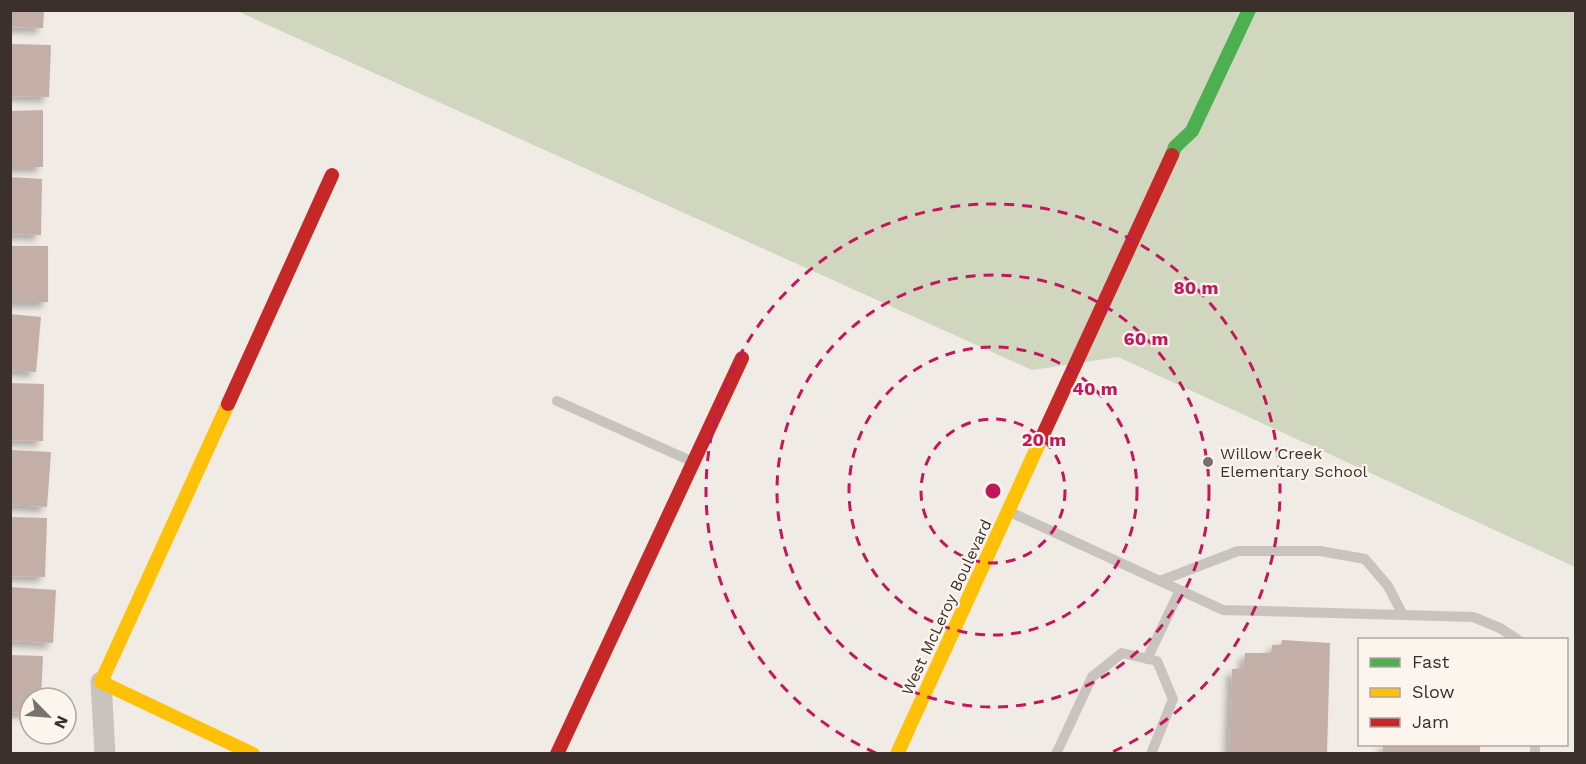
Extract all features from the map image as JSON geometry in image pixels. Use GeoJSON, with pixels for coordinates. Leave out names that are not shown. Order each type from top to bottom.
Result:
{"type":"FeatureCollection","features":[{"type":"Feature","properties":{"kind":"street","name":"West McLeroy Boulevard"},"geometry":{"type":"LineString","coordinates":[[897,753],[1175,147],[1192,131],[1249,10]]}},
{"type":"Feature","properties":{"kind":"street","name":"West McLeroy Boulevard"},"geometry":{"type":"LineString","coordinates":[[1173,124],[1175,147]]}},
{"type":"Feature","properties":{"kind":"street"},"geometry":{"type":"LineString","coordinates":[[105,753],[100,682],[332,175]]}},
{"type":"Feature","properties":{"kind":"street"},"geometry":{"type":"LineString","coordinates":[[557,753],[742,358]]}},
{"type":"Feature","properties":{"kind":"street"},"geometry":{"type":"LineString","coordinates":[[100,682],[253,753]]}},
{"type":"Feature","properties":{"kind":"lane"},"geometry":{"type":"LineString","coordinates":[[557,401],[694,462]]}},
{"type":"Feature","properties":{"kind":"lane"},"geometry":{"type":"LineString","coordinates":[[1009,512],[1223,610],[1473,617],[1500,628],[1516,638]]}},
{"type":"Feature","properties":{"kind":"lane"},"geometry":{"type":"LineString","coordinates":[[1160,581],[1238,551],[1320,552],[1365,559],[1388,586],[1403,615]]}},
{"type":"Feature","properties":{"kind":"lane"},"geometry":{"type":"LineString","coordinates":[[1147,659],[1180,590]]}},
{"type":"Feature","properties":{"kind":"lane"},"geometry":{"type":"LineString","coordinates":[[1056,753],[1092,677],[1122,653],[1157,661],[1173,699],[1151,753]]}},
{"type":"Feature","properties":{"kind":"green space"},"geometry":{"type":"Polygon","coordinates":[[[237,11],[1575,11],[1575,567],[1118,357],[1032,370],[237,11]]]}},
{"type":"Feature","properties":{"kind":"building"},"geometry":{"type":"Polygon","coordinates":[[[10,10],[44,10],[43,28],[10,27],[10,10]]]}},
{"type":"Feature","properties":{"kind":"building"},"geometry":{"type":"Polygon","coordinates":[[[10,44],[51,45],[49,97],[10,96],[10,44]]]}},
{"type":"Feature","properties":{"kind":"building"},"geometry":{"type":"Polygon","coordinates":[[[43,110],[43,167],[10,167],[10,111],[43,110]]]}},
{"type":"Feature","properties":{"kind":"building"},"geometry":{"type":"Polygon","coordinates":[[[10,177],[42,179],[41,235],[10,234],[10,177]]]}},
{"type":"Feature","properties":{"kind":"building"},"geometry":{"type":"Polygon","coordinates":[[[10,246],[48,246],[48,302],[10,302],[10,246]]]}},
{"type":"Feature","properties":{"kind":"building"},"geometry":{"type":"Polygon","coordinates":[[[10,314],[41,317],[36,372],[10,370],[10,314]]]}},
{"type":"Feature","properties":{"kind":"building"},"geometry":{"type":"Polygon","coordinates":[[[10,383],[44,384],[43,441],[10,440],[10,383]]]}},
{"type":"Feature","properties":{"kind":"building"},"geometry":{"type":"Polygon","coordinates":[[[10,450],[51,452],[47,507],[10,505],[10,450]]]}},
{"type":"Feature","properties":{"kind":"building"},"geometry":{"type":"Polygon","coordinates":[[[10,517],[47,518],[45,577],[10,576],[10,517]]]}},
{"type":"Feature","properties":{"kind":"building"},"geometry":{"type":"Polygon","coordinates":[[[10,587],[56,590],[53,643],[10,641],[10,587]]]}},
{"type":"Feature","properties":{"kind":"building"},"geometry":{"type":"Polygon","coordinates":[[[1282,640],[1330,643],[1327,754],[1229,754],[1232,669],[1243,669],[1245,653],[1271,653],[1272,645],[1281,645],[1282,640]]]}},
{"type":"Feature","properties":{"kind":"building"},"geometry":{"type":"Polygon","coordinates":[[[10,655],[43,656],[42,686],[18,686],[18,712],[10,712],[10,655]]]}},
{"type":"Feature","properties":{"kind":"building"},"geometry":{"type":"Polygon","coordinates":[[[1383,746],[1480,746],[1480,754],[1383,754],[1383,746]]]}},
{"type":"Feature","properties":{"kind":"traffic: fast"},"geometry":{"type":"LineString","coordinates":[[1172,155],[1175,147],[1192,131],[1249,10]]}},
{"type":"Feature","properties":{"kind":"traffic: slow"},"geometry":{"type":"LineString","coordinates":[[228,404],[101,682],[253,754]]}},
{"type":"Feature","properties":{"kind":"traffic: slow"},"geometry":{"type":"LineString","coordinates":[[897,754],[1041,439]]}},
{"type":"Feature","properties":{"kind":"traffic: jam"},"geometry":{"type":"LineString","coordinates":[[1041,439],[1172,155]]}},
{"type":"Feature","properties":{"kind":"traffic: jam"},"geometry":{"type":"LineString","coordinates":[[228,404],[332,175]]}},
{"type":"Feature","properties":{"kind":"traffic: jam"},"geometry":{"type":"LineString","coordinates":[[557,754],[742,358]]}},
{"type":"Feature","properties":{"kind":"place","name":"Willow Creek Elementary School"},"geometry":{"type":"Point","coordinates":[1208,462]}}]}
